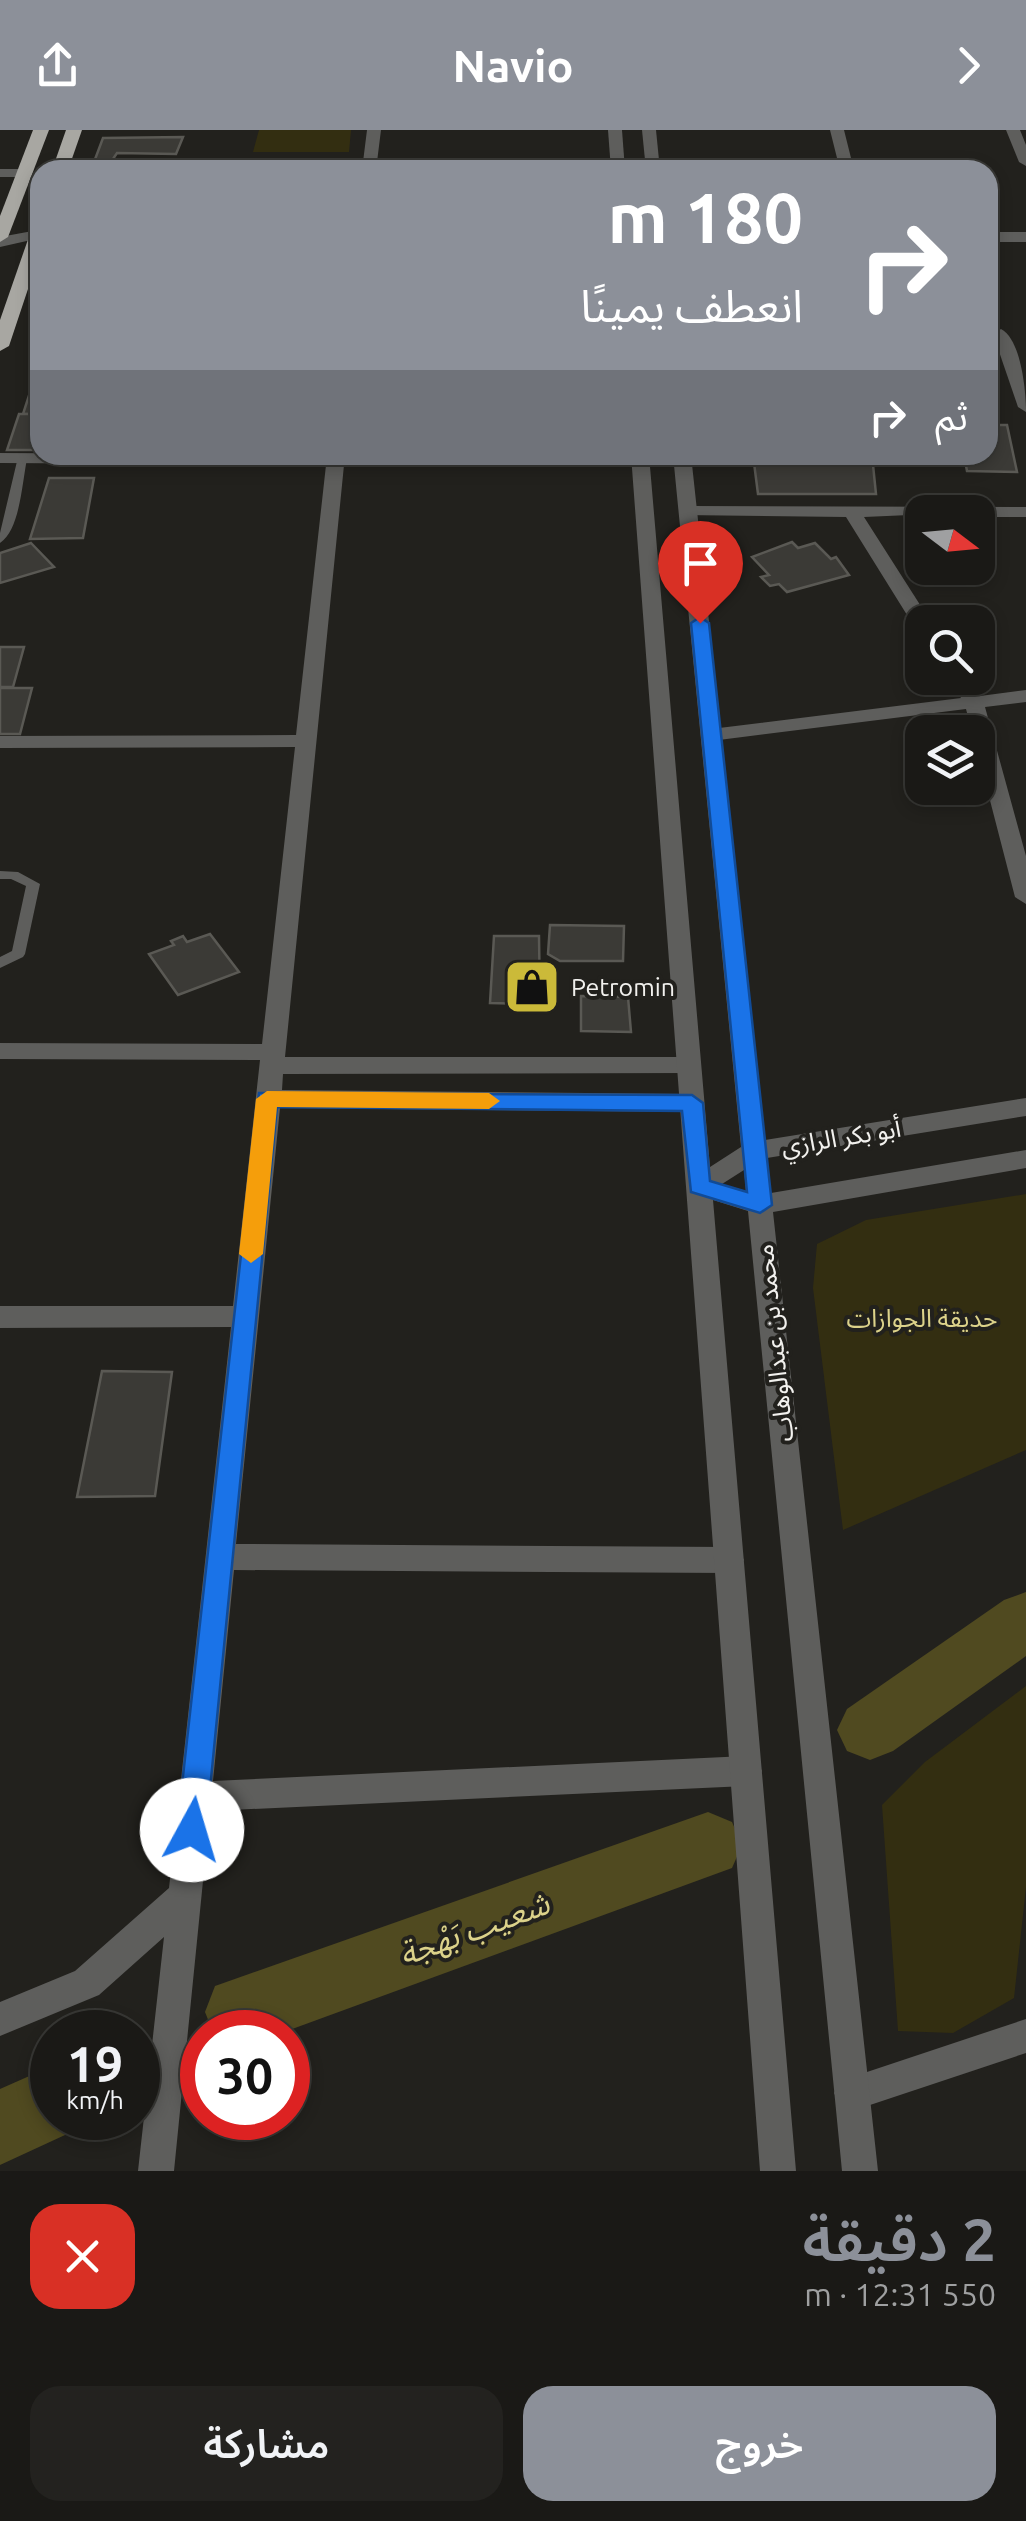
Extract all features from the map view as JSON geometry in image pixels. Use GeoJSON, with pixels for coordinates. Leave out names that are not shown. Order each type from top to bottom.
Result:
{"type":"FeatureCollection","features":[{"type":"Feature","properties":{"kind":"highway"},"geometry":{"type":"LineString","coordinates":[[1,234],[41,130]]}},
{"type":"Feature","properties":{"kind":"highway"},"geometry":{"type":"LineString","coordinates":[[64,160],[74,130]]}},
{"type":"Feature","properties":{"kind":"highway"},"geometry":{"type":"LineString","coordinates":[[0,346],[30,258]]}},
{"type":"Feature","properties":{"kind":"street"},"geometry":{"type":"LineString","coordinates":[[370,160],[374,130]]}},
{"type":"Feature","properties":{"kind":"street"},"geometry":{"type":"LineString","coordinates":[[615,130],[617,160]]}},
{"type":"Feature","properties":{"kind":"street"},"geometry":{"type":"LineString","coordinates":[[649,130],[652,160]]}},
{"type":"Feature","properties":{"kind":"street"},"geometry":{"type":"LineString","coordinates":[[836,130],[844,160]]}},
{"type":"Feature","properties":{"kind":"street"},"geometry":{"type":"LineString","coordinates":[[1013,130],[1026,162]]}},
{"type":"Feature","properties":{"kind":"street"},"geometry":{"type":"LineString","coordinates":[[0,173],[24,173]]}},
{"type":"Feature","properties":{"kind":"street"},"geometry":{"type":"LineString","coordinates":[[1,234],[30,232]]}},
{"type":"Feature","properties":{"kind":"street"},"geometry":{"type":"LineString","coordinates":[[998,237],[1026,237]]}},
{"type":"Feature","properties":{"kind":"street"},"geometry":{"type":"LineString","coordinates":[[998,334],[1026,334]]}},
{"type":"Feature","properties":{"kind":"street"},"geometry":{"type":"LineString","coordinates":[[998,343],[1026,407]]}},
{"type":"Feature","properties":{"kind":"street"},"geometry":{"type":"LineString","coordinates":[[0,458],[30,458]]}},
{"type":"Feature","properties":{"kind":"street"},"geometry":{"type":"LineString","coordinates":[[156,2171],[335,465]]}},
{"type":"Feature","properties":{"kind":"street"},"geometry":{"type":"LineString","coordinates":[[641,465],[778,2171]]}},
{"type":"Feature","properties":{"kind":"street","name":"محمد بن عبدالوهاب"},"geometry":{"type":"LineString","coordinates":[[683,465],[860,2171]]}},
{"type":"Feature","properties":{"kind":"street"},"geometry":{"type":"LineString","coordinates":[[688,511],[1026,512]]}},
{"type":"Feature","properties":{"kind":"street"},"geometry":{"type":"LineString","coordinates":[[851,511],[911,605]]}},
{"type":"Feature","properties":{"kind":"street"},"geometry":{"type":"LineString","coordinates":[[969,695],[1024,887]]}},
{"type":"Feature","properties":{"kind":"street"},"geometry":{"type":"LineString","coordinates":[[711,734],[1026,696]]}},
{"type":"Feature","properties":{"kind":"street"},"geometry":{"type":"LineString","coordinates":[[0,742],[304,741]]}},
{"type":"Feature","properties":{"kind":"street"},"geometry":{"type":"LineString","coordinates":[[0,1051],[689,1065]]}},
{"type":"Feature","properties":{"kind":"street"},"geometry":{"type":"LineString","coordinates":[[267,1099],[692,1103]]}},
{"type":"Feature","properties":{"kind":"street","name":"أبو بكر الرازي"},"geometry":{"type":"LineString","coordinates":[[699,1186],[754,1150],[1026,1107]]}},
{"type":"Feature","properties":{"kind":"street","name":"أبو بكر الرازي"},"geometry":{"type":"LineString","coordinates":[[699,1186],[760,1205],[1026,1159]]}},
{"type":"Feature","properties":{"kind":"street"},"geometry":{"type":"LineString","coordinates":[[0,1317],[244,1316]]}},
{"type":"Feature","properties":{"kind":"street"},"geometry":{"type":"LineString","coordinates":[[219,1558],[729,1560]]}},
{"type":"Feature","properties":{"kind":"street"},"geometry":{"type":"LineString","coordinates":[[195,1797],[746,1771]]}},
{"type":"Feature","properties":{"kind":"street"},"geometry":{"type":"LineString","coordinates":[[0,2019],[88,1982],[184,1896]]}},
{"type":"Feature","properties":{"kind":"street"},"geometry":{"type":"LineString","coordinates":[[852,2093],[1026,2036]]}},
{"type":"Feature","properties":{"kind":"lane"},"geometry":{"type":"LineString","coordinates":[[0,540],[6,532],[22,458]]}},
{"type":"Feature","properties":{"kind":"lane"},"geometry":{"type":"LineString","coordinates":[[0,875],[13,875],[32,884],[18,954],[0,964]]}},
{"type":"Feature","properties":{"kind":"green space"},"geometry":{"type":"Polygon","coordinates":[[[259,130],[351,130],[349,152],[253,152],[259,130]]]}},
{"type":"Feature","properties":{"kind":"green space","name":"حديقة الجوازات"},"geometry":{"type":"Polygon","coordinates":[[[1026,1194],[1026,1450],[843,1530],[813,1288],[817,1244],[866,1220],[1026,1194]]]}},
{"type":"Feature","properties":{"kind":"green space"},"geometry":{"type":"Polygon","coordinates":[[[1026,1686],[1026,1887],[1014,1998],[953,2033],[898,2031],[882,1805],[925,1762],[1026,1686]]]}},
{"type":"Feature","properties":{"kind":"building"},"geometry":{"type":"Polygon","coordinates":[[[183,137],[176,154],[117,153],[112,160],[95,160],[103,138],[183,137]]]}},
{"type":"Feature","properties":{"kind":"building"},"geometry":{"type":"Polygon","coordinates":[[[30,392],[30,414],[23,414],[30,392]]]}},
{"type":"Feature","properties":{"kind":"building"},"geometry":{"type":"Polygon","coordinates":[[[19,414],[30,414],[30,450],[7,450],[19,414]]]}},
{"type":"Feature","properties":{"kind":"building"},"geometry":{"type":"Polygon","coordinates":[[[998,425],[1007,425],[1017,472],[967,471],[966,465],[998,465],[998,425]]]}},
{"type":"Feature","properties":{"kind":"building"},"geometry":{"type":"Polygon","coordinates":[[[754,465],[873,465],[876,494],[758,494],[754,465]]]}},
{"type":"Feature","properties":{"kind":"building"},"geometry":{"type":"Polygon","coordinates":[[[49,478],[94,478],[83,538],[30,539],[49,478]]]}},
{"type":"Feature","properties":{"kind":"building"},"geometry":{"type":"Polygon","coordinates":[[[792,542],[798,548],[815,543],[831,559],[836,557],[849,575],[787,592],[779,584],[770,586],[761,577],[769,575],[752,557],[792,542]]]}},
{"type":"Feature","properties":{"kind":"building"},"geometry":{"type":"Polygon","coordinates":[[[31,543],[54,567],[0,583],[0,553],[31,543]]]}},
{"type":"Feature","properties":{"kind":"building"},"geometry":{"type":"Polygon","coordinates":[[[0,647],[24,647],[13,687],[0,687],[0,647]]]}},
{"type":"Feature","properties":{"kind":"building"},"geometry":{"type":"Polygon","coordinates":[[[0,688],[32,688],[20,734],[0,734],[0,688]]]}},
{"type":"Feature","properties":{"kind":"building"},"geometry":{"type":"Polygon","coordinates":[[[550,925],[624,926],[623,961],[560,961],[548,954],[550,925]]]}},
{"type":"Feature","properties":{"kind":"building"},"geometry":{"type":"Polygon","coordinates":[[[210,934],[239,972],[178,995],[149,954],[174,945],[171,941],[183,936],[187,942],[210,934]]]}},
{"type":"Feature","properties":{"kind":"building"},"geometry":{"type":"Polygon","coordinates":[[[494,936],[539,936],[540,1004],[490,1003],[494,936]]]}},
{"type":"Feature","properties":{"kind":"building"},"geometry":{"type":"Polygon","coordinates":[[[581,996],[628,997],[631,1032],[581,1031],[581,996]]]}},
{"type":"Feature","properties":{"kind":"building"},"geometry":{"type":"Polygon","coordinates":[[[102,1371],[172,1372],[155,1496],[77,1497],[102,1371]]]}},
{"type":"Feature","properties":{"kind":"waterway","name":"شعيب بَهْجة"},"geometry":{"type":"LineString","coordinates":[[870,1730],[1026,1620]]}},
{"type":"Feature","properties":{"kind":"waterway","name":"شعيب بَهْجة"},"geometry":{"type":"LineString","coordinates":[[247,2010],[708,1845]]}},
{"type":"Feature","properties":{"kind":"waterway","name":"شعيب بَهْجة"},"geometry":{"type":"LineString","coordinates":[[0,2128],[30,2114]]}},
{"type":"Feature","properties":{"kind":"slow traffic"},"geometry":{"type":"LineString","coordinates":[[251,1254],[267,1099],[489,1101]]}},
{"type":"Feature","properties":{"kind":"place","name":"Petromin"},"geometry":{"type":"Point","coordinates":[532,987]}},
{"type":"Feature","properties":{"kind":"route"},"geometry":{"type":"LineString","coordinates":[[192,1830],[267,1099],[692,1103],[699,1186],[760,1205],[700,623]]}}]}
